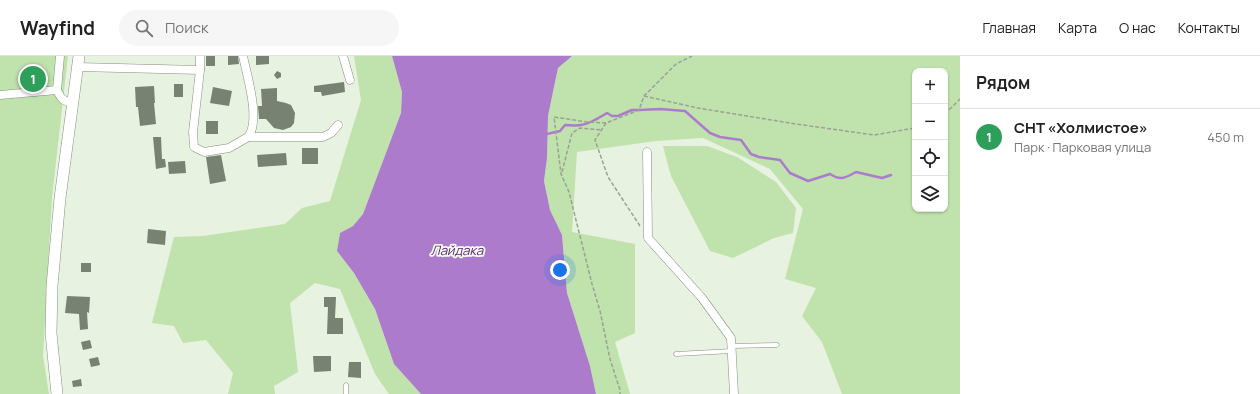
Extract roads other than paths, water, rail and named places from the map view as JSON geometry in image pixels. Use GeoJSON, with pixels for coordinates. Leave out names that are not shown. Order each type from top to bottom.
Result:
{"type":"FeatureCollection","features":[{"type":"Feature","properties":{"kind":"main road"},"geometry":{"type":"LineString","coordinates":[[57,394],[51,333],[52,286],[60,198],[78,62]]}},
{"type":"Feature","properties":{"kind":"street"},"geometry":{"type":"LineString","coordinates":[[60,56],[57,90],[61,99],[66,102],[73,103]]}},
{"type":"Feature","properties":{"kind":"street"},"geometry":{"type":"LineString","coordinates":[[200,56],[200,70],[193,132],[194,147],[204,152],[230,148],[248,137],[251,132],[253,110],[243,56]]}},
{"type":"Feature","properties":{"kind":"street"},"geometry":{"type":"LineString","coordinates":[[343,56],[350,80]]}},
{"type":"Feature","properties":{"kind":"street"},"geometry":{"type":"LineString","coordinates":[[78,62],[200,70]]}},
{"type":"Feature","properties":{"kind":"street"},"geometry":{"type":"LineString","coordinates":[[0,95],[57,90]]}},
{"type":"Feature","properties":{"kind":"street"},"geometry":{"type":"LineString","coordinates":[[248,137],[323,137],[331,133],[338,125]]}},
{"type":"Feature","properties":{"kind":"street"},"geometry":{"type":"LineString","coordinates":[[647,152],[648,238],[702,298],[731,338],[734,394]]}},
{"type":"Feature","properties":{"kind":"lane"},"geometry":{"type":"LineString","coordinates":[[676,354],[777,345]]}},
{"type":"Feature","properties":{"kind":"lane"},"geometry":{"type":"LineString","coordinates":[[346,385],[346,394]]}},
{"type":"Feature","properties":{"kind":"water","name":"Лайдака"},"geometry":{"type":"Polygon","coordinates":[[[392,56],[572,56],[558,68],[548,116],[547,158],[544,181],[550,210],[562,235],[567,293],[590,366],[596,394],[421,394],[394,364],[375,309],[354,273],[337,251],[340,233],[353,226],[363,214],[401,113],[402,92],[392,56]]]}},
{"type":"Feature","properties":{"kind":"waterway"},"geometry":{"type":"LineString","coordinates":[[547,134],[560,131],[565,125],[579,125],[588,123],[607,113],[612,116],[618,116],[632,110],[660,109],[685,111],[710,133],[720,137],[741,140],[751,154],[759,157],[780,160],[790,173],[808,181],[830,174],[843,178],[856,172],[882,178],[891,175]]}},
{"type":"Feature","properties":{"kind":"place","name":"СНТ «Холмистое»"},"geometry":{"type":"Point","coordinates":[33,79]}}]}
